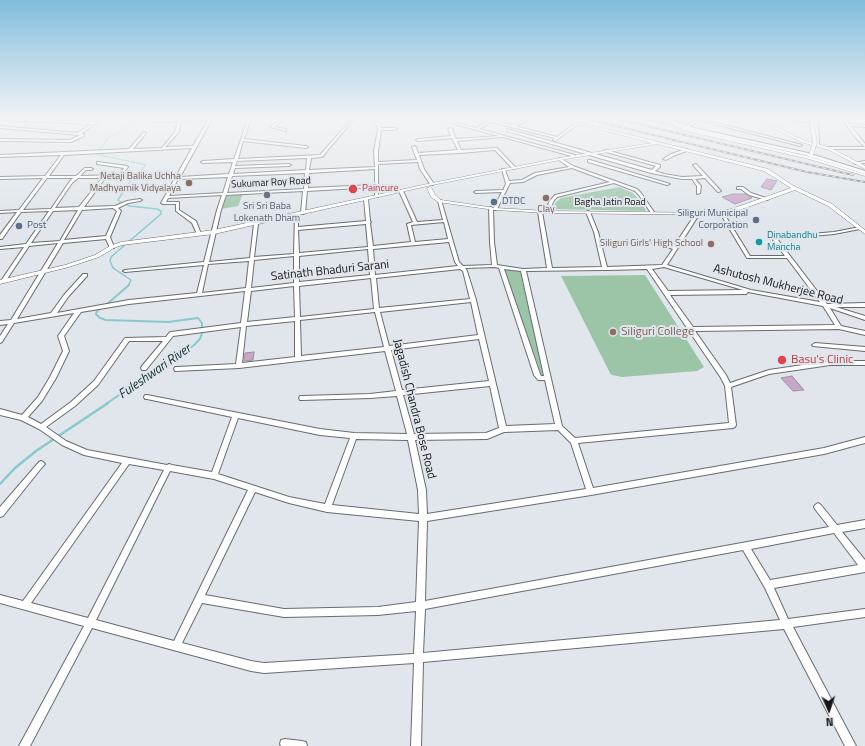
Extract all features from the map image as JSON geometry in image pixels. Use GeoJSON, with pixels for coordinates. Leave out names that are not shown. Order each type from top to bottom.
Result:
{"type":"FeatureCollection","features":[{"type":"Feature","properties":{"kind":"main road"},"geometry":{"type":"LineString","coordinates":[[805,154],[865,174]]}},
{"type":"Feature","properties":{"kind":"street"},"geometry":{"type":"LineString","coordinates":[[0,156],[47,154]]}},
{"type":"Feature","properties":{"kind":"street"},"geometry":{"type":"LineString","coordinates":[[0,238],[63,154]]}},
{"type":"Feature","properties":{"kind":"street"},"geometry":{"type":"LineString","coordinates":[[191,154],[163,203],[178,203],[177,210],[194,222],[198,234]]}},
{"type":"Feature","properties":{"kind":"street"},"geometry":{"type":"LineString","coordinates":[[199,294],[224,194],[237,154]]}},
{"type":"Feature","properties":{"kind":"street"},"geometry":{"type":"LineString","coordinates":[[203,162],[322,156],[324,154]]}},
{"type":"Feature","properties":{"kind":"street"},"geometry":{"type":"LineString","coordinates":[[376,154],[377,196]]}},
{"type":"Feature","properties":{"kind":"street"},"geometry":{"type":"LineString","coordinates":[[420,154],[416,154],[430,186],[432,196],[440,202],[457,262],[465,271],[503,429]]}},
{"type":"Feature","properties":{"kind":"street"},"geometry":{"type":"LineString","coordinates":[[501,154],[514,168]]}},
{"type":"Feature","properties":{"kind":"street"},"geometry":{"type":"LineString","coordinates":[[566,154],[574,156]]}},
{"type":"Feature","properties":{"kind":"street"},"geometry":{"type":"LineString","coordinates":[[1,282],[43,273],[88,259],[121,244],[214,232],[256,224],[419,187],[574,156],[589,154],[664,175],[693,178],[706,177]]}},
{"type":"Feature","properties":{"kind":"street"},"geometry":{"type":"LineString","coordinates":[[615,154],[659,166],[652,172]]}},
{"type":"Feature","properties":{"kind":"street"},"geometry":{"type":"LineString","coordinates":[[665,159],[678,154]]}},
{"type":"Feature","properties":{"kind":"street"},"geometry":{"type":"LineString","coordinates":[[702,154],[766,170],[794,189],[830,205],[865,232]]}},
{"type":"Feature","properties":{"kind":"street"},"geometry":{"type":"LineString","coordinates":[[792,154],[865,174]]}},
{"type":"Feature","properties":{"kind":"street"},"geometry":{"type":"LineString","coordinates":[[839,154],[865,168]]}},
{"type":"Feature","properties":{"kind":"street"},"geometry":{"type":"LineString","coordinates":[[303,213],[309,156]]}},
{"type":"Feature","properties":{"kind":"street"},"geometry":{"type":"LineString","coordinates":[[560,159],[572,167],[638,192],[652,212]]}},
{"type":"Feature","properties":{"kind":"street"},"geometry":{"type":"LineString","coordinates":[[178,178],[308,171],[419,161]]}},
{"type":"Feature","properties":{"kind":"street"},"geometry":{"type":"LineString","coordinates":[[589,161],[668,184]]}},
{"type":"Feature","properties":{"kind":"street"},"geometry":{"type":"LineString","coordinates":[[856,163],[865,162]]}},
{"type":"Feature","properties":{"kind":"street"},"geometry":{"type":"LineString","coordinates":[[98,163],[126,167],[119,176]]}},
{"type":"Feature","properties":{"kind":"street"},"geometry":{"type":"LineString","coordinates":[[233,167],[289,165]]}},
{"type":"Feature","properties":{"kind":"street"},"geometry":{"type":"LineString","coordinates":[[695,165],[719,191]]}},
{"type":"Feature","properties":{"kind":"street"},"geometry":{"type":"LineString","coordinates":[[508,182],[523,181],[536,174],[572,167]]}},
{"type":"Feature","properties":{"kind":"street"},"geometry":{"type":"LineString","coordinates":[[1,282],[71,182],[85,169],[91,169]]}},
{"type":"Feature","properties":{"kind":"street"},"geometry":{"type":"LineString","coordinates":[[503,170],[508,182],[493,208],[492,242],[498,266],[537,375],[540,378],[547,378]]}},
{"type":"Feature","properties":{"kind":"street"},"geometry":{"type":"LineString","coordinates":[[660,181],[664,175]]}},
{"type":"Feature","properties":{"kind":"street"},"geometry":{"type":"LineString","coordinates":[[0,340],[14,321],[81,208],[105,176]]}},
{"type":"Feature","properties":{"kind":"street"},"geometry":{"type":"LineString","coordinates":[[0,182],[2,178],[130,176]]}},
{"type":"Feature","properties":{"kind":"street"},"geometry":{"type":"LineString","coordinates":[[693,178],[699,186],[698,193]]}},
{"type":"Feature","properties":{"kind":"street"},"geometry":{"type":"LineString","coordinates":[[548,212],[551,202],[557,195],[614,182]]}},
{"type":"Feature","properties":{"kind":"street","name":"Sukumar Roy Road"},"geometry":{"type":"LineString","coordinates":[[166,197],[377,186]]}},
{"type":"Feature","properties":{"kind":"street"},"geometry":{"type":"LineString","coordinates":[[738,188],[742,188],[750,194],[767,199]]}},
{"type":"Feature","properties":{"kind":"street","name":"Bagha Jatin Road"},"geometry":{"type":"LineString","coordinates":[[440,202],[540,212],[722,213],[794,189]]}},
{"type":"Feature","properties":{"kind":"street"},"geometry":{"type":"LineString","coordinates":[[401,191],[416,223]]}},
{"type":"Feature","properties":{"kind":"street"},"geometry":{"type":"LineString","coordinates":[[476,192],[504,191]]}},
{"type":"Feature","properties":{"kind":"street","name":"Jagadish Chandra Bose Road"},"geometry":{"type":"LineString","coordinates":[[366,199],[377,310],[411,437],[422,490],[423,518],[419,606],[416,746]]}},
{"type":"Feature","properties":{"kind":"street"},"geometry":{"type":"LineString","coordinates":[[0,212],[117,207],[125,203],[140,200]]}},
{"type":"Feature","properties":{"kind":"street"},"geometry":{"type":"LineString","coordinates":[[112,247],[108,237],[118,215],[119,211],[117,207]]}},
{"type":"Feature","properties":{"kind":"street"},"geometry":{"type":"LineString","coordinates":[[540,212],[550,270]]}},
{"type":"Feature","properties":{"kind":"street"},"geometry":{"type":"LineString","coordinates":[[588,212],[596,232],[605,269]]}},
{"type":"Feature","properties":{"kind":"street"},"geometry":{"type":"LineString","coordinates":[[664,266],[698,212]]}},
{"type":"Feature","properties":{"kind":"street"},"geometry":{"type":"LineString","coordinates":[[722,213],[749,257],[787,257]]}},
{"type":"Feature","properties":{"kind":"street"},"geometry":{"type":"LineString","coordinates":[[296,214],[298,358]]}},
{"type":"Feature","properties":{"kind":"street"},"geometry":{"type":"LineString","coordinates":[[413,243],[409,224],[446,221]]}},
{"type":"Feature","properties":{"kind":"street"},"geometry":{"type":"LineString","coordinates":[[296,229],[369,222]]}},
{"type":"Feature","properties":{"kind":"street"},"geometry":{"type":"LineString","coordinates":[[239,366],[256,224]]}},
{"type":"Feature","properties":{"kind":"street"},"geometry":{"type":"LineString","coordinates":[[839,327],[825,305],[775,241],[776,238],[834,233],[858,228]]}},
{"type":"Feature","properties":{"kind":"street"},"geometry":{"type":"LineString","coordinates":[[0,248],[108,237]]}},
{"type":"Feature","properties":{"kind":"street"},"geometry":{"type":"LineString","coordinates":[[125,271],[451,240]]}},
{"type":"Feature","properties":{"kind":"street"},"geometry":{"type":"LineString","coordinates":[[654,242],[676,248]]}},
{"type":"Feature","properties":{"kind":"street","name":"Satinath Bhaduri Sarani"},"geometry":{"type":"LineString","coordinates":[[0,323],[79,311],[100,306],[199,294],[461,267],[498,266],[523,270],[550,270],[649,268],[664,266]]}},
{"type":"Feature","properties":{"kind":"street","name":"Ashutosh Mukherjee Road"},"geometry":{"type":"LineString","coordinates":[[664,266],[751,292],[825,305],[865,318]]}},
{"type":"Feature","properties":{"kind":"street"},"geometry":{"type":"LineString","coordinates":[[574,440],[733,425],[728,386],[649,268]]}},
{"type":"Feature","properties":{"kind":"street"},"geometry":{"type":"LineString","coordinates":[[523,270],[559,427],[574,440],[591,492]]}},
{"type":"Feature","properties":{"kind":"street"},"geometry":{"type":"LineString","coordinates":[[53,315],[66,296],[85,275]]}},
{"type":"Feature","properties":{"kind":"street"},"geometry":{"type":"LineString","coordinates":[[667,293],[751,292]]}},
{"type":"Feature","properties":{"kind":"street"},"geometry":{"type":"LineString","coordinates":[[144,368],[171,334],[244,324],[473,300]]}},
{"type":"Feature","properties":{"kind":"street"},"geometry":{"type":"LineString","coordinates":[[825,305],[865,305]]}},
{"type":"Feature","properties":{"kind":"street"},"geometry":{"type":"LineString","coordinates":[[23,418],[40,399],[53,378],[66,351],[61,336],[79,311]]}},
{"type":"Feature","properties":{"kind":"street"},"geometry":{"type":"LineString","coordinates":[[691,329],[839,327],[865,333]]}},
{"type":"Feature","properties":{"kind":"street"},"geometry":{"type":"LineString","coordinates":[[177,369],[239,366],[481,337]]}},
{"type":"Feature","properties":{"kind":"street"},"geometry":{"type":"LineString","coordinates":[[41,427],[72,404],[96,383],[127,339],[168,339]]}},
{"type":"Feature","properties":{"kind":"street"},"geometry":{"type":"LineString","coordinates":[[815,345],[865,349]]}},
{"type":"Feature","properties":{"kind":"street"},"geometry":{"type":"LineString","coordinates":[[728,386],[769,372],[830,363],[865,363]]}},
{"type":"Feature","properties":{"kind":"street"},"geometry":{"type":"LineString","coordinates":[[302,398],[370,396],[492,383]]}},
{"type":"Feature","properties":{"kind":"street"},"geometry":{"type":"LineString","coordinates":[[147,397],[320,432],[354,436],[487,436],[503,429],[559,427]]}},
{"type":"Feature","properties":{"kind":"street"},"geometry":{"type":"LineString","coordinates":[[0,412],[23,418],[41,427],[64,443],[86,453],[214,476],[289,500],[327,508],[423,518],[591,492],[824,451],[865,440]]}},
{"type":"Feature","properties":{"kind":"street"},"geometry":{"type":"LineString","coordinates":[[214,476],[236,415]]}},
{"type":"Feature","properties":{"kind":"street"},"geometry":{"type":"LineString","coordinates":[[327,508],[354,436]]}},
{"type":"Feature","properties":{"kind":"street"},"geometry":{"type":"LineString","coordinates":[[24,606],[128,460]]}},
{"type":"Feature","properties":{"kind":"street"},"geometry":{"type":"LineString","coordinates":[[0,513],[41,464]]}},
{"type":"Feature","properties":{"kind":"street"},"geometry":{"type":"LineString","coordinates":[[24,746],[90,624],[169,467]]}},
{"type":"Feature","properties":{"kind":"street"},"geometry":{"type":"LineString","coordinates":[[176,646],[253,488]]}},
{"type":"Feature","properties":{"kind":"street"},"geometry":{"type":"LineString","coordinates":[[768,585],[865,568],[818,507]]}},
{"type":"Feature","properties":{"kind":"street"},"geometry":{"type":"LineString","coordinates":[[200,598],[284,613],[378,610],[419,606],[865,524]]}},
{"type":"Feature","properties":{"kind":"street"},"geometry":{"type":"LineString","coordinates":[[746,547],[768,585],[786,624],[851,746]]}},
{"type":"Feature","properties":{"kind":"street"},"geometry":{"type":"LineString","coordinates":[[0,599],[90,624],[251,666],[264,668],[419,658],[786,624],[865,613]]}},
{"type":"Feature","properties":{"kind":"street"},"geometry":{"type":"LineString","coordinates":[[285,744],[302,746]]}},
{"type":"Feature","properties":{"kind":"green space"},"geometry":{"type":"Polygon","coordinates":[[[619,187],[633,193],[642,203],[646,211],[555,209],[555,203],[561,198],[619,187]]]}},
{"type":"Feature","properties":{"kind":"green space"},"geometry":{"type":"Polygon","coordinates":[[[243,194],[238,206],[221,209],[225,195],[243,194]]]}},
{"type":"Feature","properties":{"kind":"green space"},"geometry":{"type":"Polygon","coordinates":[[[503,268],[520,271],[544,376],[542,376],[503,268]]]}},
{"type":"Feature","properties":{"kind":"green space"},"geometry":{"type":"Polygon","coordinates":[[[645,275],[704,367],[697,371],[622,377],[612,375],[561,276],[645,275]]]}},
{"type":"Feature","properties":{"kind":"building"},"geometry":{"type":"Polygon","coordinates":[[[767,179],[777,181],[771,190],[761,187],[767,179]]]}},
{"type":"Feature","properties":{"kind":"building"},"geometry":{"type":"Polygon","coordinates":[[[733,194],[746,194],[752,198],[735,204],[722,197],[733,194]]]}},
{"type":"Feature","properties":{"kind":"building"},"geometry":{"type":"Polygon","coordinates":[[[254,352],[253,360],[244,361],[245,353],[254,352]]]}},
{"type":"Feature","properties":{"kind":"building"},"geometry":{"type":"Polygon","coordinates":[[[792,376],[804,390],[793,391],[781,378],[792,376]]]}},
{"type":"Feature","properties":{"kind":"waterway","name":"Fuleshwari River"},"geometry":{"type":"LineString","coordinates":[[96,154],[146,165],[126,186],[122,193]]}},
{"type":"Feature","properties":{"kind":"waterway","name":"Fuleshwari River"},"geometry":{"type":"LineString","coordinates":[[123,192],[118,200],[122,203],[130,206],[157,209],[161,211],[161,214],[111,257],[110,261],[113,268],[131,280],[128,286]]}},
{"type":"Feature","properties":{"kind":"waterway","name":"Fuleshwari River"},"geometry":{"type":"LineString","coordinates":[[106,305],[128,286]]}},
{"type":"Feature","properties":{"kind":"waterway","name":"Fuleshwari River"},"geometry":{"type":"LineString","coordinates":[[103,307],[97,311],[96,314],[100,318],[106,320],[168,322],[198,318],[202,323],[202,333],[200,339],[194,345],[167,365],[144,378],[106,404]]}},
{"type":"Feature","properties":{"kind":"waterway","name":"Fuleshwari River"},"geometry":{"type":"LineString","coordinates":[[0,484],[15,468],[36,451],[108,403]]}},
{"type":"Feature","properties":{"kind":"railway"},"geometry":{"type":"LineString","coordinates":[[732,154],[807,172],[865,182]]}},
{"type":"Feature","properties":{"kind":"railway"},"geometry":{"type":"LineString","coordinates":[[764,154],[853,175]]}},
{"type":"Feature","properties":{"kind":"place","name":"Netaji Balika Uchha Madhyamik Vidyalaya"},"geometry":{"type":"Point","coordinates":[189,183]}},
{"type":"Feature","properties":{"kind":"place","name":"Paincure"},"geometry":{"type":"Point","coordinates":[353,189]}},
{"type":"Feature","properties":{"kind":"place","name":"Sri Sri Baba Lokenath Dham"},"geometry":{"type":"Point","coordinates":[267,195]}},
{"type":"Feature","properties":{"kind":"place","name":"Clay"},"geometry":{"type":"Point","coordinates":[546,198]}},
{"type":"Feature","properties":{"kind":"place","name":"DTDC"},"geometry":{"type":"Point","coordinates":[494,202]}},
{"type":"Feature","properties":{"kind":"place","name":"Siliguri Municipal Corporation"},"geometry":{"type":"Point","coordinates":[756,220]}},
{"type":"Feature","properties":{"kind":"place","name":"Post"},"geometry":{"type":"Point","coordinates":[19,226]}},
{"type":"Feature","properties":{"kind":"place","name":"Dinabandhu Mancha"},"geometry":{"type":"Point","coordinates":[759,242]}},
{"type":"Feature","properties":{"kind":"place","name":"Siliguri Girls' High School"},"geometry":{"type":"Point","coordinates":[711,244]}},
{"type":"Feature","properties":{"kind":"place","name":"Siliguri College"},"geometry":{"type":"Point","coordinates":[613,332]}},
{"type":"Feature","properties":{"kind":"place","name":"Basu's Clinic"},"geometry":{"type":"Point","coordinates":[782,360]}}]}
